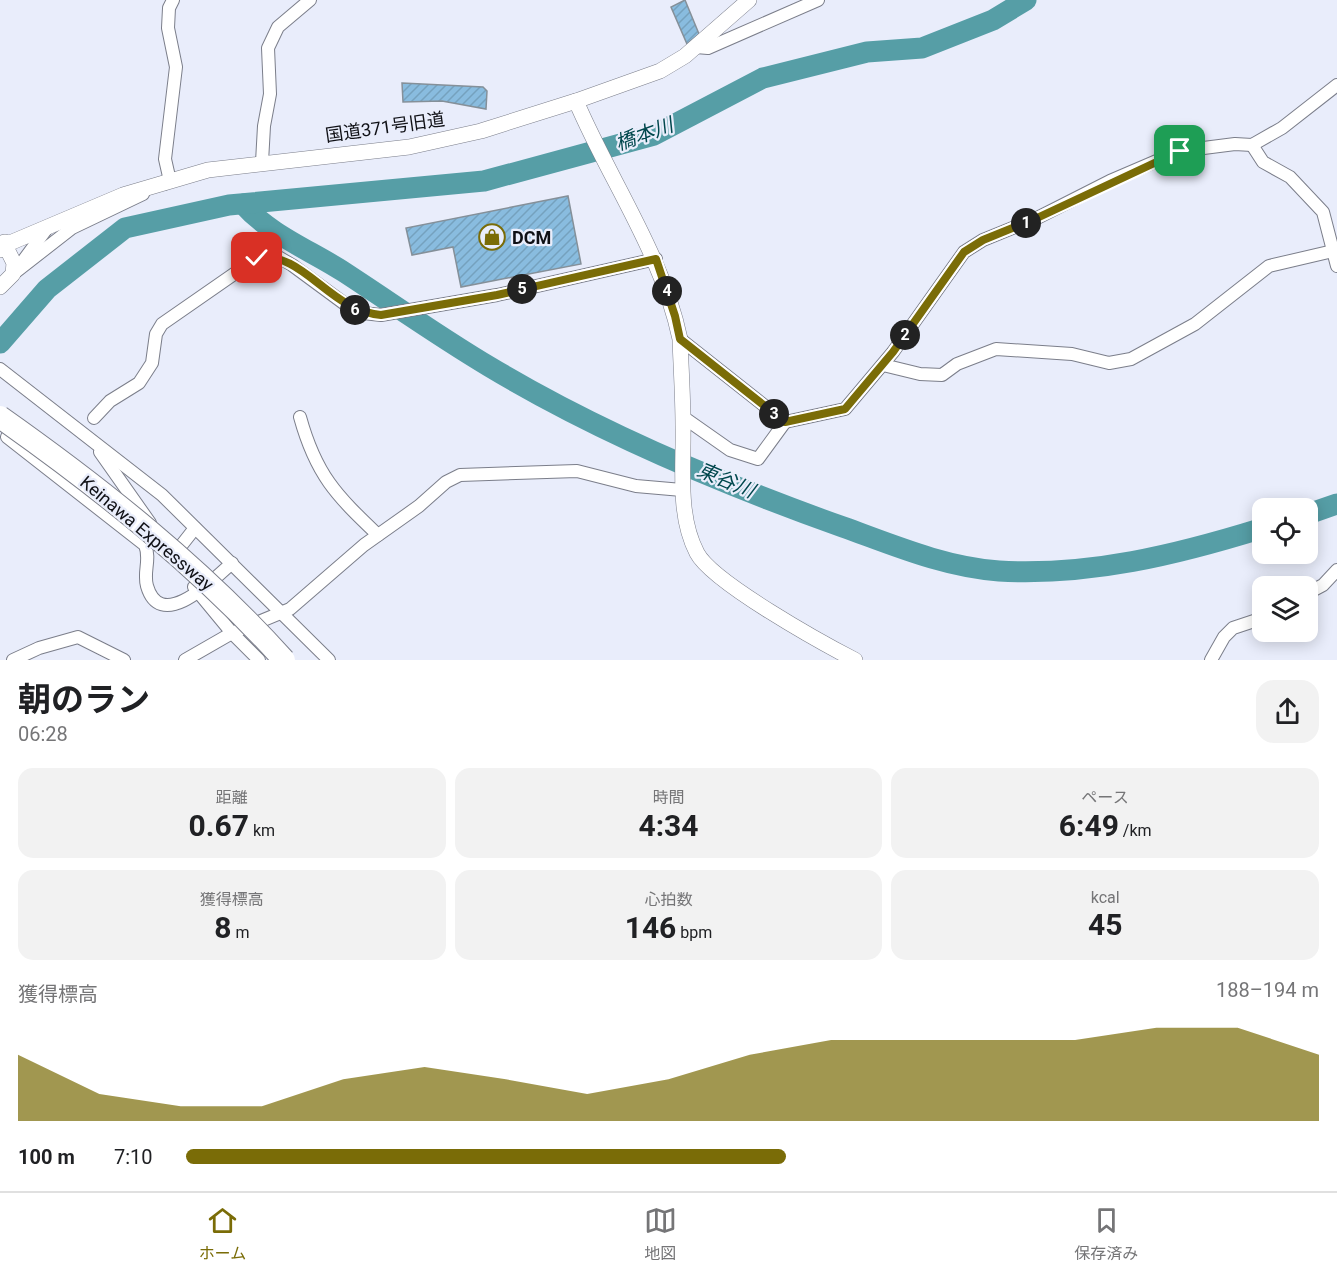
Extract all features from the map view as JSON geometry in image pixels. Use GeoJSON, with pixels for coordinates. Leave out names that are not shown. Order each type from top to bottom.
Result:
{"type":"FeatureCollection","features":[{"type":"Feature","properties":{"kind":"highway","name":"Keinawa Expressway"},"geometry":{"type":"LineString","coordinates":[[4,427],[137,520],[214,589],[284,660]]}},
{"type":"Feature","properties":{"kind":"street"},"geometry":{"type":"LineString","coordinates":[[0,287],[13,274],[72,228],[170,181],[165,159],[176,67],[168,28],[169,8],[173,0]]}},
{"type":"Feature","properties":{"kind":"street"},"geometry":{"type":"LineString","coordinates":[[262,162],[264,126],[270,94],[268,48],[278,27],[310,0]]}},
{"type":"Feature","properties":{"kind":"street","name":"国道371号旧道"},"geometry":{"type":"LineString","coordinates":[[3,246],[123,195],[208,170],[262,162],[410,147],[481,131],[576,101],[660,71],[696,47],[749,0]]}},
{"type":"Feature","properties":{"kind":"street"},"geometry":{"type":"LineString","coordinates":[[696,47],[708,48],[818,0]]}},
{"type":"Feature","properties":{"kind":"street"},"geometry":{"type":"LineString","coordinates":[[683,421],[730,450],[758,459],[785,422],[845,409],[883,365],[964,252],[983,240],[1037,218],[1180,151],[1235,144],[1252,145],[1282,128],[1337,85]]}},
{"type":"Feature","properties":{"kind":"street"},"geometry":{"type":"LineString","coordinates":[[576,101],[656,259],[675,316],[680,339],[683,421],[682,484],[691,538],[697,554],[713,572],[818,641],[855,660]]}},
{"type":"Feature","properties":{"kind":"street"},"geometry":{"type":"LineString","coordinates":[[1252,145],[1263,162],[1290,177],[1323,212],[1337,266]]}},
{"type":"Feature","properties":{"kind":"street"},"geometry":{"type":"LineString","coordinates":[[13,274],[48,226]]}},
{"type":"Feature","properties":{"kind":"street"},"geometry":{"type":"LineString","coordinates":[[3,246],[14,263],[13,274]]}},
{"type":"Feature","properties":{"kind":"street"},"geometry":{"type":"LineString","coordinates":[[883,365],[920,374],[942,375],[957,364],[996,349],[1072,354],[1109,363],[1131,359],[1195,324],[1269,266],[1333,251]]}},
{"type":"Feature","properties":{"kind":"street"},"geometry":{"type":"LineString","coordinates":[[94,418],[110,401],[139,383],[152,363],[156,334],[162,324],[257,258],[280,258],[349,307],[363,313],[381,315],[497,295],[656,259]]}},
{"type":"Feature","properties":{"kind":"street"},"geometry":{"type":"LineString","coordinates":[[680,339],[785,422]]}},
{"type":"Feature","properties":{"kind":"street"},"geometry":{"type":"LineString","coordinates":[[0,369],[162,495],[329,660]]}},
{"type":"Feature","properties":{"kind":"street"},"geometry":{"type":"LineString","coordinates":[[300,417],[306,441],[323,477],[340,498],[378,535]]}},
{"type":"Feature","properties":{"kind":"street"},"geometry":{"type":"LineString","coordinates":[[4,427],[145,545],[148,560],[146,584],[153,597],[169,605],[184,602],[232,563]]}},
{"type":"Feature","properties":{"kind":"street"},"geometry":{"type":"LineString","coordinates":[[90,438],[198,592],[231,633],[259,660]]}},
{"type":"Feature","properties":{"kind":"street"},"geometry":{"type":"LineString","coordinates":[[185,660],[231,633],[282,613],[378,535],[419,506],[446,482],[460,475],[577,471],[636,486],[682,484]]}},
{"type":"Feature","properties":{"kind":"street"},"geometry":{"type":"LineString","coordinates":[[172,557],[195,528]]}},
{"type":"Feature","properties":{"kind":"street"},"geometry":{"type":"LineString","coordinates":[[1318,588],[1337,570]]}},
{"type":"Feature","properties":{"kind":"street"},"geometry":{"type":"LineString","coordinates":[[1211,660],[1224,637],[1233,628],[1252,622]]}},
{"type":"Feature","properties":{"kind":"street"},"geometry":{"type":"LineString","coordinates":[[13,660],[39,648],[78,637],[124,660]]}},
{"type":"Feature","properties":{"kind":"building"},"geometry":{"type":"Polygon","coordinates":[[[685,0],[699,34],[687,44],[671,7],[685,0]]]}},
{"type":"Feature","properties":{"kind":"building"},"geometry":{"type":"Polygon","coordinates":[[[402,83],[483,87],[487,91],[486,109],[442,101],[403,102],[402,83]]]}},
{"type":"Feature","properties":{"kind":"building","name":"DCM"},"geometry":{"type":"Polygon","coordinates":[[[568,196],[581,264],[461,287],[453,247],[412,255],[406,228],[568,196]]]}},
{"type":"Feature","properties":{"kind":"waterway","name":"橋本川"},"geometry":{"type":"LineString","coordinates":[[0,343],[47,289],[125,228],[229,205],[484,181],[654,135],[763,78],[867,52],[922,48],[993,20],[1026,0]]}},
{"type":"Feature","properties":{"kind":"waterway","name":"東谷川"},"geometry":{"type":"LineString","coordinates":[[243,204],[265,225],[344,272],[435,333],[575,414],[707,475],[919,554],[979,569],[1033,572],[1066,570],[1132,562],[1198,547],[1252,531]]}},
{"type":"Feature","properties":{"kind":"waterway","name":"東谷川"},"geometry":{"type":"LineString","coordinates":[[1318,511],[1337,504]]}},
{"type":"Feature","properties":{"kind":"place","name":"DCM"},"geometry":{"type":"Point","coordinates":[492,237]}},
{"type":"Feature","properties":{"kind":"route"},"geometry":{"type":"LineString","coordinates":[[257,258],[268,256],[280,258],[292,264],[349,307],[363,313],[381,315],[497,295],[656,259],[675,316],[680,339],[785,422],[845,409],[893,352],[964,252],[983,240],[1037,218],[1110,181],[1180,151]]}}]}
